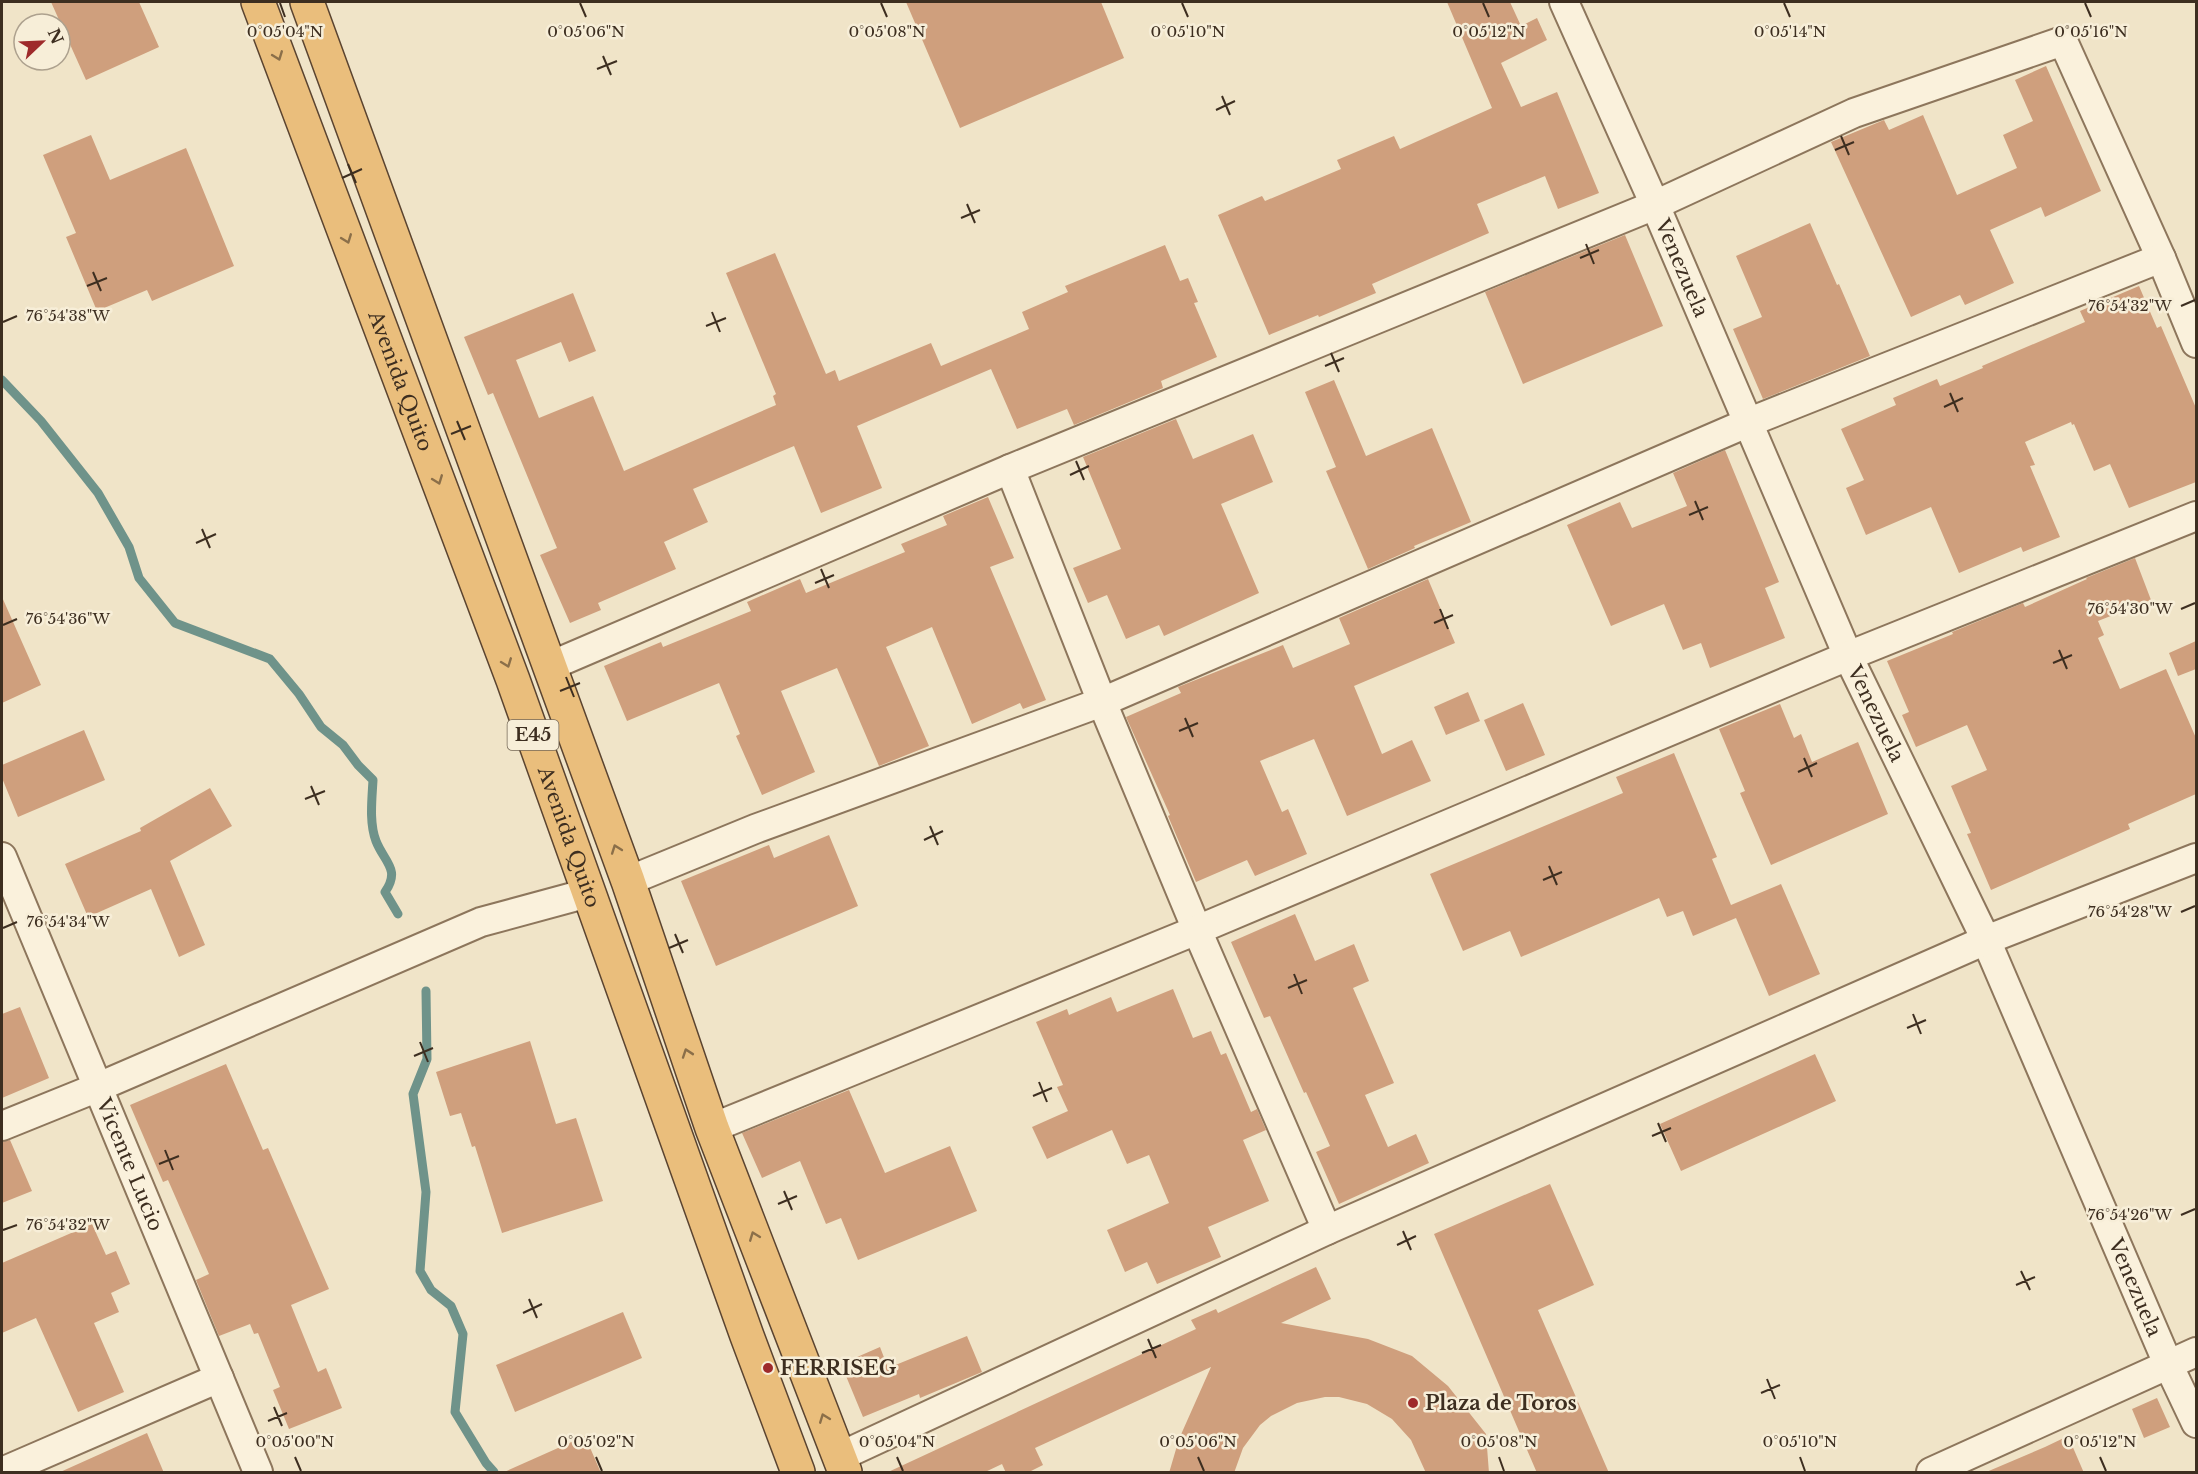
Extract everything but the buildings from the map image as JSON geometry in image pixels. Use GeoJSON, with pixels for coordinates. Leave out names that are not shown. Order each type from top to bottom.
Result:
{"type":"FeatureCollection","features":[{"type":"Feature","properties":{"kind":"highway","name":"Avenida Quito"},"geometry":{"type":"LineString","coordinates":[[258,2],[509,668],[798,1473]]}},
{"type":"Feature","properties":{"kind":"highway","name":"Avenida Quito"},"geometry":{"type":"LineString","coordinates":[[307,2],[550,666],[712,1128],[842,1465]]}},
{"type":"Feature","properties":{"kind":"street","name":"Venezuela"},"geometry":{"type":"LineString","coordinates":[[1564,2],[1655,205],[1848,656],[1986,940],[2168,1364],[2196,1423]]}},
{"type":"Feature","properties":{"kind":"street"},"geometry":{"type":"LineString","coordinates":[[550,666],[1010,469],[1655,205],[1854,112],[2063,41],[2161,258],[2196,343]]}},
{"type":"Feature","properties":{"kind":"street"},"geometry":{"type":"LineString","coordinates":[[627,881],[755,829],[1102,702],[1747,423],[2161,258]]}},
{"type":"Feature","properties":{"kind":"street"},"geometry":{"type":"LineString","coordinates":[[1010,469],[1102,702],[1197,930],[1327,1230]]}},
{"type":"Feature","properties":{"kind":"street"},"geometry":{"type":"LineString","coordinates":[[712,1128],[1197,930],[1848,656],[2196,516]]}},
{"type":"Feature","properties":{"kind":"street","name":"Vicente Lucio"},"geometry":{"type":"LineString","coordinates":[[2,857],[96,1088],[258,1473]]}},
{"type":"Feature","properties":{"kind":"street"},"geometry":{"type":"LineString","coordinates":[[842,1465],[1327,1230],[1986,940],[2196,858]]}},
{"type":"Feature","properties":{"kind":"street"},"geometry":{"type":"LineString","coordinates":[[2,1126],[96,1088],[481,922],[588,893]]}},
{"type":"Feature","properties":{"kind":"street"},"geometry":{"type":"LineString","coordinates":[[1931,1473],[1973,1464],[2168,1364],[2196,1352]]}},
{"type":"Feature","properties":{"kind":"street"},"geometry":{"type":"LineString","coordinates":[[2,1472],[219,1378]]}},
{"type":"Feature","properties":{"kind":"waterway"},"geometry":{"type":"LineString","coordinates":[[2,380],[41,421],[98,493],[129,547],[139,578],[175,623],[270,659],[299,694],[321,727],[343,745],[373,780],[372,827],[379,848],[391,871],[390,884],[385,892],[398,914]]}},
{"type":"Feature","properties":{"kind":"waterway"},"geometry":{"type":"LineString","coordinates":[[426,991],[427,1059],[413,1094],[426,1192],[420,1271],[431,1290],[451,1306],[463,1334],[455,1412],[486,1463],[494,1472]]}},
{"type":"Feature","properties":{"kind":"place","name":"FERRISEG"},"geometry":{"type":"Point","coordinates":[768,1368]}},
{"type":"Feature","properties":{"kind":"place","name":"Plaza de Toros"},"geometry":{"type":"Point","coordinates":[1413,1403]}}]}
